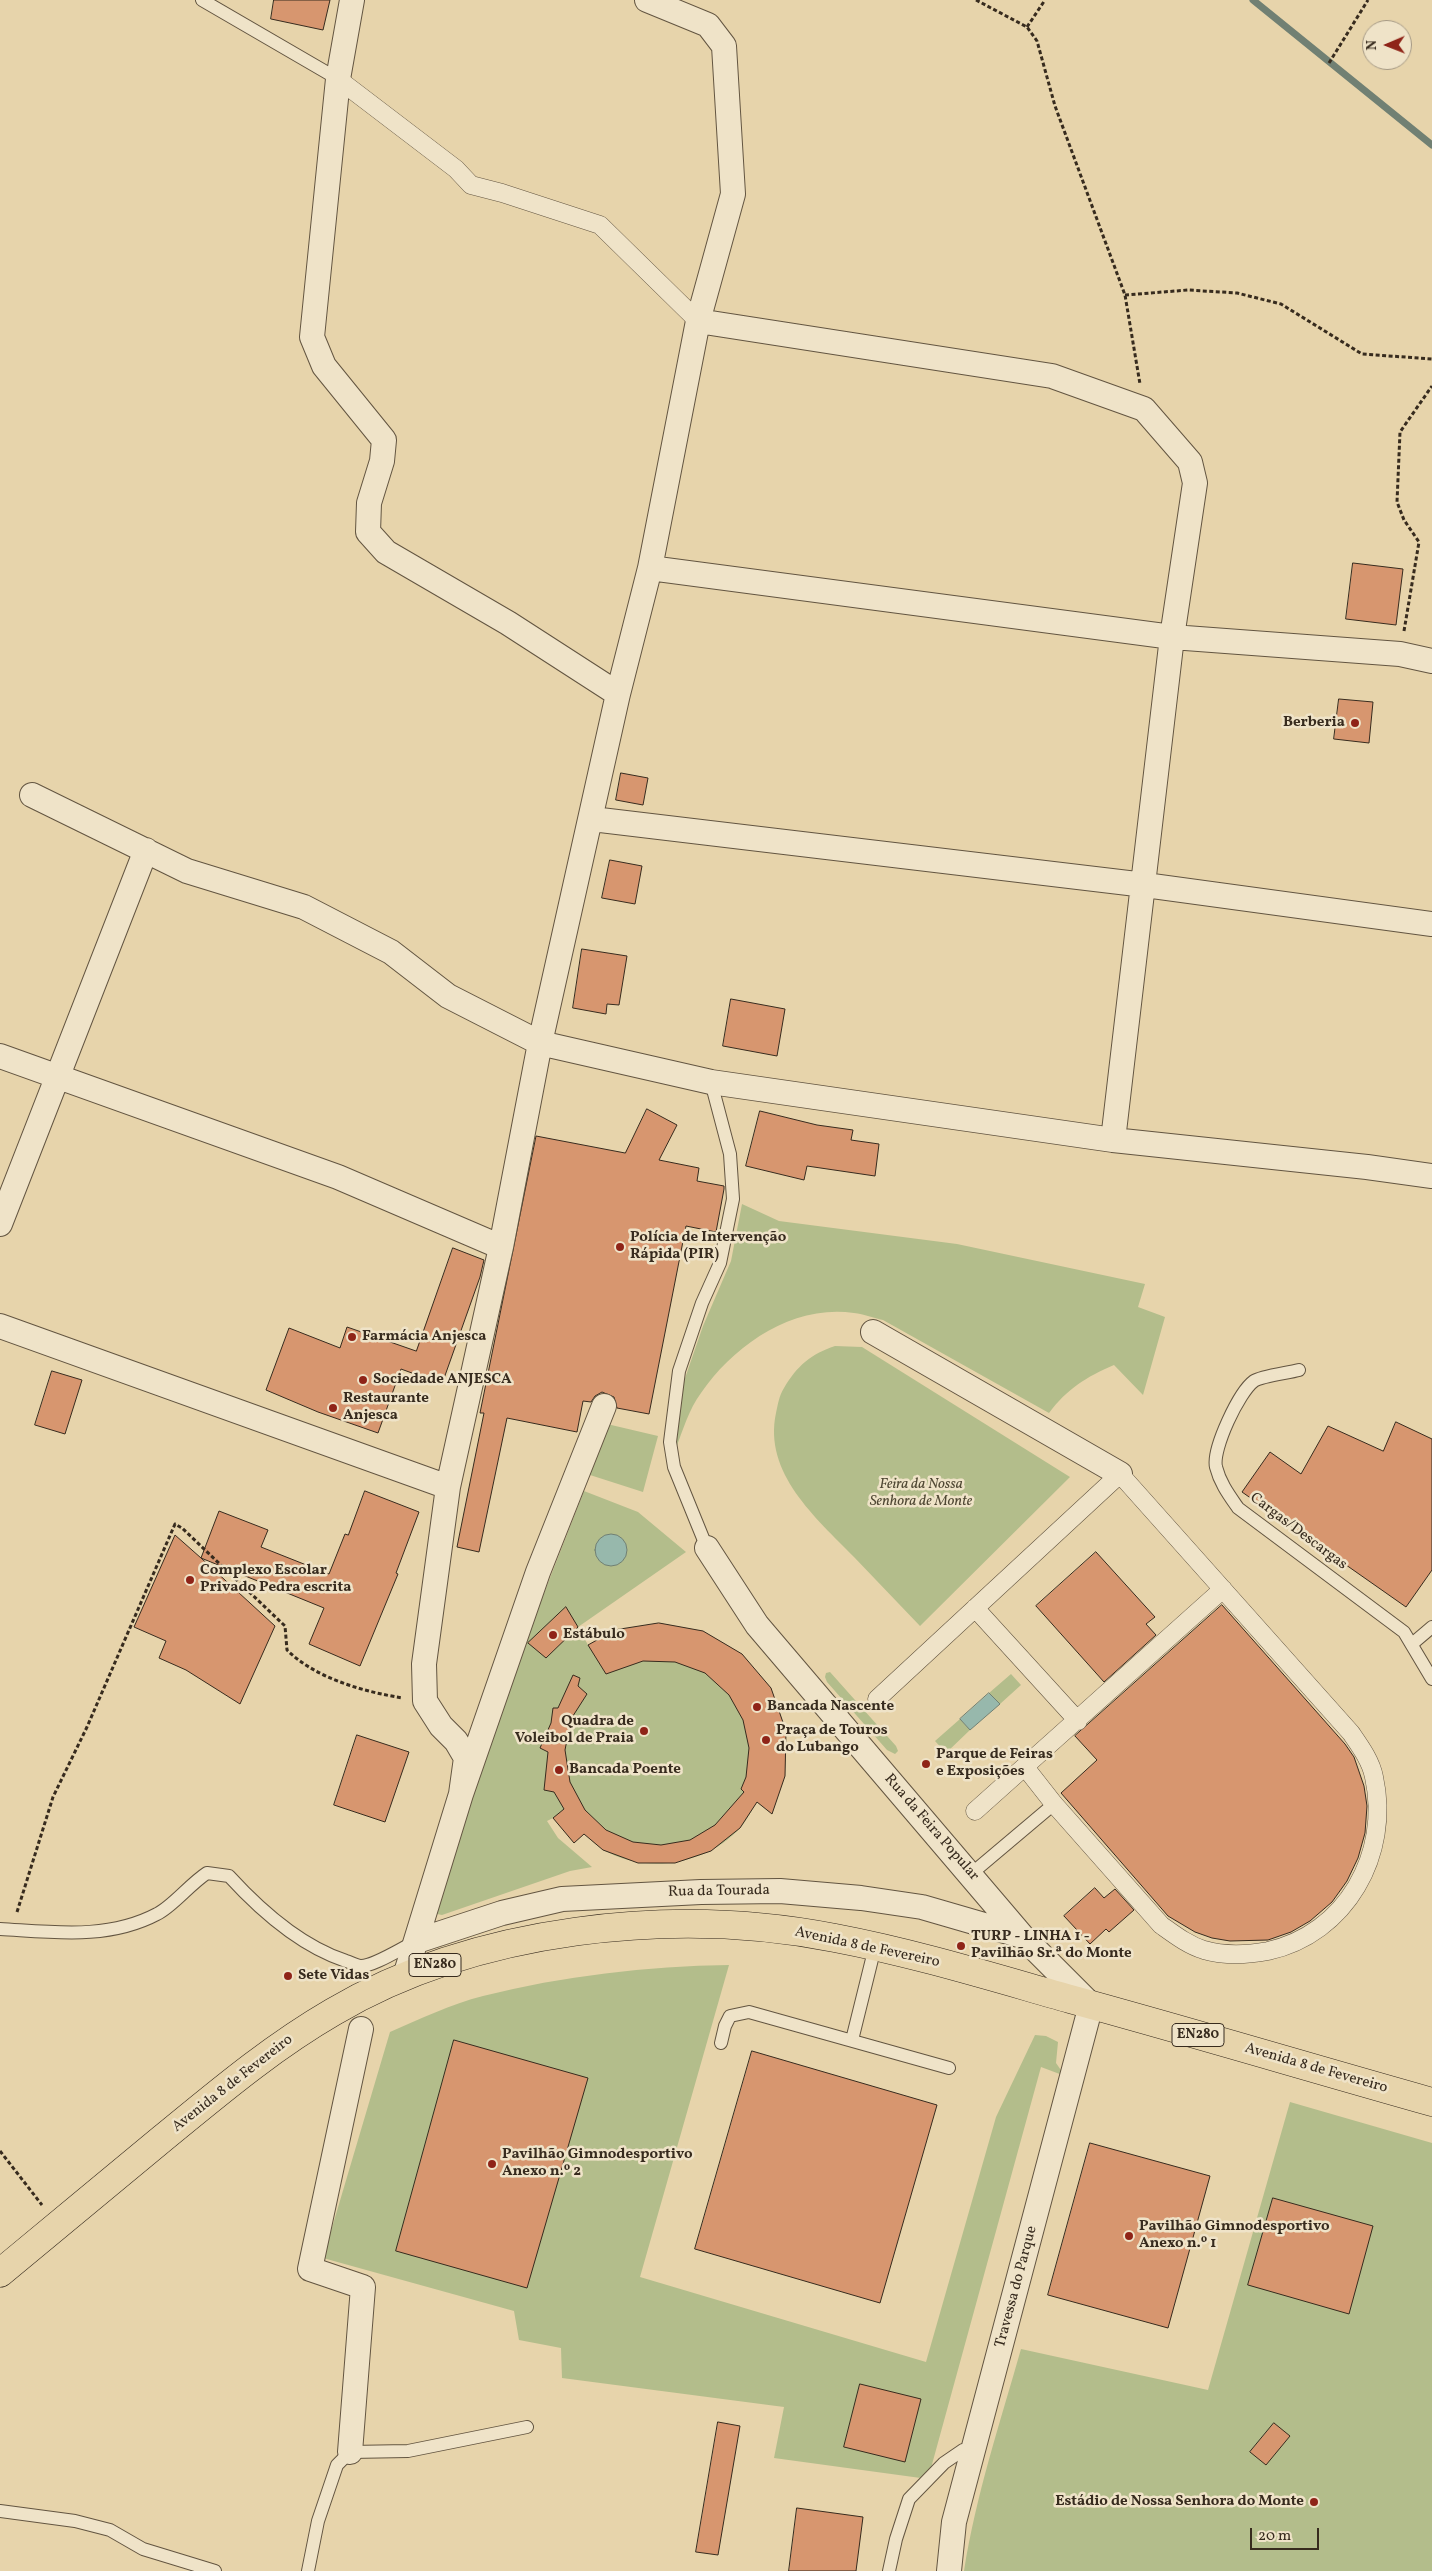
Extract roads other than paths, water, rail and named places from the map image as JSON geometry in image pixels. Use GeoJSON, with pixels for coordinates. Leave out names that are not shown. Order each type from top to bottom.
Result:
{"type":"FeatureCollection","features":[{"type":"Feature","properties":{"kind":"main road","name":"Avenida 8 de Fevereiro"},"geometry":{"type":"LineString","coordinates":[[0,2273],[270,2051],[335,2010],[405,1976],[492,1946],[536,1938],[659,1925],[763,1927],[833,1937],[1091,2005],[1432,2102]]}},
{"type":"Feature","properties":{"kind":"street"},"geometry":{"type":"LineString","coordinates":[[352,0],[338,79],[312,337],[324,366],[384,440],[382,461],[369,502],[368,532],[386,552],[508,623],[618,694]]}},
{"type":"Feature","properties":{"kind":"street"},"geometry":{"type":"LineString","coordinates":[[461,1794],[466,1758],[456,1741],[442,1726],[425,1701],[424,1664],[448,1487],[501,1247],[540,1043],[592,819],[618,694],[650,568],[698,321],[733,194],[724,46],[708,25],[651,1]]}},
{"type":"Feature","properties":{"kind":"street"},"geometry":{"type":"LineString","coordinates":[[338,79],[456,169],[471,186],[502,193],[600,225],[698,321],[1052,376],[1144,409],[1190,462],[1196,483],[1172,637],[1113,1140]]}},
{"type":"Feature","properties":{"kind":"street"},"geometry":{"type":"LineString","coordinates":[[650,568],[1172,637],[1400,654],[1432,661]]}},
{"type":"Feature","properties":{"kind":"street"},"geometry":{"type":"LineString","coordinates":[[32,795],[187,871],[304,907],[391,952],[448,996],[540,1043],[712,1082],[1113,1140],[1367,1167],[1432,1176]]}},
{"type":"Feature","properties":{"kind":"street"},"geometry":{"type":"LineString","coordinates":[[592,819],[1144,885],[1432,924]]}},
{"type":"Feature","properties":{"kind":"street"},"geometry":{"type":"LineString","coordinates":[[0,1224],[146,850]]}},
{"type":"Feature","properties":{"kind":"street"},"geometry":{"type":"LineString","coordinates":[[0,1056],[58,1079],[338,1177],[501,1247]]}},
{"type":"Feature","properties":{"kind":"street"},"geometry":{"type":"LineString","coordinates":[[0,1326],[448,1487]]}},
{"type":"Feature","properties":{"kind":"street"},"geometry":{"type":"LineString","coordinates":[[873,1332],[1120,1474],[1351,1733],[1364,1752],[1374,1775],[1378,1802],[1376,1833],[1368,1868],[1351,1897],[1331,1920],[1310,1934],[1278,1948],[1251,1954],[1227,1954],[1204,1950],[1182,1940],[1161,1925],[1054,1804],[1025,1767]]}},
{"type":"Feature","properties":{"kind":"street"},"geometry":{"type":"LineString","coordinates":[[405,1976],[461,1794],[538,1572],[604,1406]]}},
{"type":"Feature","properties":{"kind":"street"},"geometry":{"type":"LineString","coordinates":[[877,1699],[1120,1474]]}},
{"type":"Feature","properties":{"kind":"street","name":"Rua da Feira Popular"},"geometry":{"type":"LineString","coordinates":[[707,1548],[757,1626],[971,1874],[1022,1936],[1091,2005]]}},
{"type":"Feature","properties":{"kind":"street"},"geometry":{"type":"LineString","coordinates":[[975,1811],[1078,1721],[1223,1589]]}},
{"type":"Feature","properties":{"kind":"street"},"geometry":{"type":"LineString","coordinates":[[975,1608],[1078,1721]]}},
{"type":"Feature","properties":{"kind":"street","name":"Rua da Tourada"},"geometry":{"type":"LineString","coordinates":[[417,1941],[502,1913],[562,1899],[701,1892],[780,1891],[861,1898],[922,1908],[1022,1936]]}},
{"type":"Feature","properties":{"kind":"street","name":"Travessa do Parque"},"geometry":{"type":"LineString","coordinates":[[949,2571],[954,2522],[975,2449],[1091,2005]]}},
{"type":"Feature","properties":{"kind":"street"},"geometry":{"type":"LineString","coordinates":[[350,2452],[363,2287],[310,2269],[361,2029]]}},
{"type":"Feature","properties":{"kind":"lane"},"geometry":{"type":"LineString","coordinates":[[202,0],[338,79]]}},
{"type":"Feature","properties":{"kind":"lane"},"geometry":{"type":"LineString","coordinates":[[707,1548],[674,1467],[670,1442],[680,1371],[702,1303],[720,1262],[733,1199],[730,1154],[712,1082]]}},
{"type":"Feature","properties":{"kind":"lane","name":"Cargas/Descargas"},"geometry":{"type":"LineString","coordinates":[[1299,1370],[1255,1381],[1237,1403],[1221,1441],[1216,1466],[1225,1491],[1238,1508],[1404,1632],[1432,1679]]}},
{"type":"Feature","properties":{"kind":"lane"},"geometry":{"type":"LineString","coordinates":[[1412,1644],[1432,1627]]}},
{"type":"Feature","properties":{"kind":"lane"},"geometry":{"type":"LineString","coordinates":[[971,1874],[1054,1804]]}},
{"type":"Feature","properties":{"kind":"lane"},"geometry":{"type":"LineString","coordinates":[[6,1929],[90,1934],[126,1926],[159,1914],[191,1884],[207,1873],[229,1876],[247,1896],[288,1931],[334,1957],[361,1966],[417,1941]]}},
{"type":"Feature","properties":{"kind":"lane"},"geometry":{"type":"LineString","coordinates":[[852,2040],[875,1947]]}},
{"type":"Feature","properties":{"kind":"lane"},"geometry":{"type":"LineString","coordinates":[[721,2043],[727,2020],[735,2014],[742,2012],[852,2040],[949,2068]]}},
{"type":"Feature","properties":{"kind":"lane"},"geometry":{"type":"LineString","coordinates":[[308,2571],[318,2521],[337,2465],[350,2452],[408,2451],[527,2427]]}},
{"type":"Feature","properties":{"kind":"lane"},"geometry":{"type":"LineString","coordinates":[[889,2571],[896,2539],[909,2499],[944,2463],[963,2450],[975,2449]]}},
{"type":"Feature","properties":{"kind":"lane"},"geometry":{"type":"LineString","coordinates":[[0,2511],[75,2521],[110,2530],[143,2549],[215,2571]]}},
{"type":"Feature","properties":{"kind":"water"},"geometry":{"type":"Polygon","coordinates":[[[611,1534],[617,1535],[622,1539],[626,1544],[626,1556],[622,1561],[617,1565],[611,1566],[605,1565],[600,1561],[596,1556],[595,1550],[596,1544],[600,1539],[605,1535],[611,1534]]]}},
{"type":"Feature","properties":{"kind":"water"},"geometry":{"type":"Polygon","coordinates":[[[989,1693],[1000,1704],[970,1730],[960,1719],[989,1693]]]}},
{"type":"Feature","properties":{"kind":"waterway"},"geometry":{"type":"LineString","coordinates":[[1253,0],[1432,145]]}},
{"type":"Feature","properties":{"kind":"place","name":"Berberia"},"geometry":{"type":"Point","coordinates":[1355,723]}},
{"type":"Feature","properties":{"kind":"place","name":"Polícia de Intervenção Rápida (PIR)"},"geometry":{"type":"Point","coordinates":[620,1247]}},
{"type":"Feature","properties":{"kind":"place","name":"Farmácia Anjesca"},"geometry":{"type":"Point","coordinates":[352,1337]}},
{"type":"Feature","properties":{"kind":"place","name":"Sociedade ANJESCA"},"geometry":{"type":"Point","coordinates":[363,1380]}},
{"type":"Feature","properties":{"kind":"place","name":"Restaurante Anjesca"},"geometry":{"type":"Point","coordinates":[333,1408]}},
{"type":"Feature","properties":{"kind":"place","name":"Complexo Escolar Privado Pedra escrita"},"geometry":{"type":"Point","coordinates":[190,1580]}},
{"type":"Feature","properties":{"kind":"place","name":"Estábulo"},"geometry":{"type":"Point","coordinates":[553,1635]}},
{"type":"Feature","properties":{"kind":"place","name":"Bancada Nascente"},"geometry":{"type":"Point","coordinates":[757,1707]}},
{"type":"Feature","properties":{"kind":"place","name":"Quadra de Voleibol de Praia"},"geometry":{"type":"Point","coordinates":[644,1731]}},
{"type":"Feature","properties":{"kind":"place","name":"Praça de Touros do Lubango"},"geometry":{"type":"Point","coordinates":[766,1740]}},
{"type":"Feature","properties":{"kind":"place","name":"Parque de Feiras e Exposições"},"geometry":{"type":"Point","coordinates":[926,1764]}},
{"type":"Feature","properties":{"kind":"place","name":"Bancada Poente"},"geometry":{"type":"Point","coordinates":[559,1770]}},
{"type":"Feature","properties":{"kind":"place","name":"TURP - LINHA 1 - Pavilhão Sr.ª do Monte"},"geometry":{"type":"Point","coordinates":[961,1946]}},
{"type":"Feature","properties":{"kind":"place","name":"Sete Vidas"},"geometry":{"type":"Point","coordinates":[288,1976]}},
{"type":"Feature","properties":{"kind":"place","name":"Pavilhão Gimnodesportivo Anexo n.º 2"},"geometry":{"type":"Point","coordinates":[492,2164]}},
{"type":"Feature","properties":{"kind":"place","name":"Pavilhão Gimnodesportivo Anexo n.º 1"},"geometry":{"type":"Point","coordinates":[1129,2236]}},
{"type":"Feature","properties":{"kind":"place","name":"Estádio de Nossa Senhora do Monte"},"geometry":{"type":"Point","coordinates":[1314,2502]}},
{"type":"Feature","properties":{"kind":"park label","name":"Feira da Nossa Senhora de Monte"},"geometry":{"type":"Point","coordinates":[921,1494]}}]}
